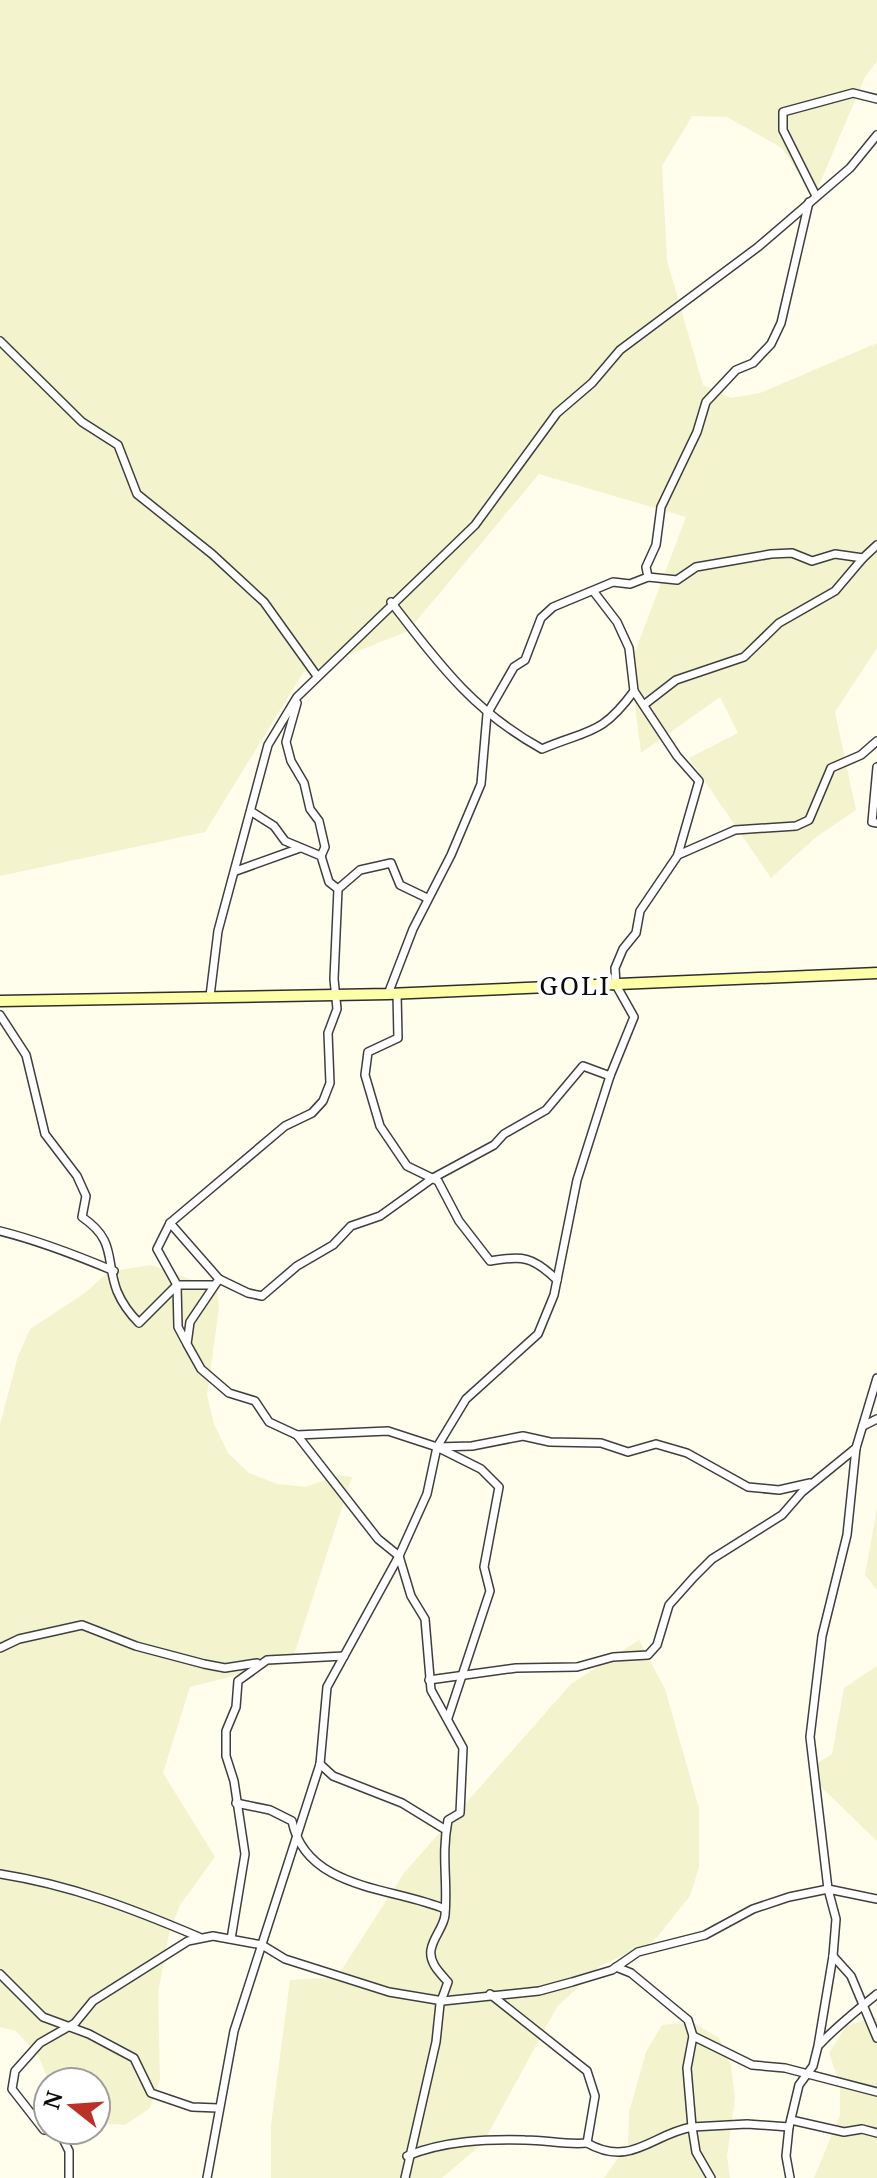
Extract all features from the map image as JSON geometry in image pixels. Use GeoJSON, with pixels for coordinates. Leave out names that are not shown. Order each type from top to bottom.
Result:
{"type":"FeatureCollection","features":[{"type":"Feature","properties":{"kind":"main road"},"geometry":{"type":"LineString","coordinates":[[0,1001],[392,994],[877,973]]}},
{"type":"Feature","properties":{"kind":"street"},"geometry":{"type":"LineString","coordinates":[[816,196],[783,130],[783,112],[853,93],[877,99]]}},
{"type":"Feature","properties":{"kind":"street"},"geometry":{"type":"LineString","coordinates":[[210,996],[218,931],[268,745],[297,697],[391,602],[475,525],[557,413],[592,383],[620,350],[746,256],[850,168],[877,135]]}},
{"type":"Feature","properties":{"kind":"street"},"geometry":{"type":"LineString","coordinates":[[648,577],[646,567],[656,545],[661,507],[697,432],[706,402],[736,370],[753,363],[771,344],[781,323],[809,202]]}},
{"type":"Feature","properties":{"kind":"street"},"geometry":{"type":"LineString","coordinates":[[0,341],[82,422],[118,445],[137,494],[212,554],[264,602],[317,676]]}},
{"type":"Feature","properties":{"kind":"street"},"geometry":{"type":"LineString","coordinates":[[645,704],[676,680],[744,657],[779,623],[835,591],[877,545]]}},
{"type":"Feature","properties":{"kind":"street"},"geometry":{"type":"LineString","coordinates":[[557,1280],[541,1265],[522,1256],[490,1261],[459,1221],[438,1181],[407,1166],[380,1126],[365,1075],[368,1052],[398,1038],[392,994],[427,898],[451,855],[481,784],[487,714],[514,667],[525,660],[541,618],[553,607],[613,582],[630,584],[648,577],[677,580],[696,567],[771,554],[792,553],[812,561],[835,554],[863,558]]}},
{"type":"Feature","properties":{"kind":"street"},"geometry":{"type":"LineString","coordinates":[[207,2178],[234,2031],[320,1764],[327,1687],[399,1556],[427,1494],[437,1447],[466,1399],[538,1334],[557,1280],[577,1180],[610,1076],[634,1017],[616,985],[615,968],[623,949],[636,933],[640,911],[678,855],[699,781],[677,756],[634,691],[629,648],[617,622],[594,592]]}},
{"type":"Feature","properties":{"kind":"street"},"geometry":{"type":"LineString","coordinates":[[391,602],[472,702],[542,749],[595,732],[615,716],[634,691]]}},
{"type":"Feature","properties":{"kind":"street"},"geometry":{"type":"LineString","coordinates":[[297,697],[286,742],[291,761],[304,783],[310,809],[319,821],[325,847],[321,856],[329,882],[338,889]]}},
{"type":"Feature","properties":{"kind":"street"},"geometry":{"type":"LineString","coordinates":[[678,855],[735,830],[796,826],[809,820],[831,768],[861,755],[877,741]]}},
{"type":"Feature","properties":{"kind":"street"},"geometry":{"type":"LineString","coordinates":[[877,767],[872,822],[877,823]]}},
{"type":"Feature","properties":{"kind":"street"},"geometry":{"type":"LineString","coordinates":[[252,812],[274,826],[285,841],[321,856]]}},
{"type":"Feature","properties":{"kind":"street"},"geometry":{"type":"LineString","coordinates":[[236,871],[300,848]]}},
{"type":"Feature","properties":{"kind":"street"},"geometry":{"type":"LineString","coordinates":[[405,2178],[407,2156],[448,1982],[432,1963],[431,1949],[445,1919],[442,1852],[448,1820],[460,1813],[463,1748],[431,1690],[425,1619],[411,1596],[399,1556],[378,1539],[297,1435],[269,1422],[255,1401],[229,1393],[201,1369],[178,1327],[177,1285],[157,1249],[170,1223],[285,1126],[312,1113],[323,1101],[330,1083],[328,1033],[337,1009],[338,889],[360,870],[391,863],[400,885],[427,898]]}},
{"type":"Feature","properties":{"kind":"street"},"geometry":{"type":"LineString","coordinates":[[0,1015],[26,1055],[34,1080],[37,1113],[45,1134],[77,1176],[86,1196],[82,1217],[103,1235],[116,1289],[139,1323],[177,1285],[216,1282],[262,1296],[297,1266],[333,1245],[351,1226],[380,1216],[433,1178],[494,1145],[504,1134],[546,1110],[583,1066],[610,1076]]}},
{"type":"Feature","properties":{"kind":"street"},"geometry":{"type":"LineString","coordinates":[[170,1223],[216,1282]]}},
{"type":"Feature","properties":{"kind":"street"},"geometry":{"type":"LineString","coordinates":[[0,1231],[49,1244],[69,1256],[114,1271]]}},
{"type":"Feature","properties":{"kind":"street"},"geometry":{"type":"LineString","coordinates":[[187,1344],[190,1322],[216,1282]]}},
{"type":"Feature","properties":{"kind":"street"},"geometry":{"type":"LineString","coordinates":[[790,2178],[786,2156],[790,2124],[799,2085],[818,2046],[836,1919],[828,1889],[810,1737],[822,1636],[847,1535],[856,1448],[877,1378]]}},
{"type":"Feature","properties":{"kind":"street"},"geometry":{"type":"LineString","coordinates":[[863,1426],[877,1419]]}},
{"type":"Feature","properties":{"kind":"street"},"geometry":{"type":"LineString","coordinates":[[297,1435],[388,1431],[437,1447],[481,1469],[499,1487],[484,1567],[490,1591],[448,1718]]}},
{"type":"Feature","properties":{"kind":"street"},"geometry":{"type":"LineString","coordinates":[[437,1447],[472,1446],[523,1436],[550,1442],[601,1443],[628,1452],[656,1444],[687,1453],[748,1487],[779,1490],[812,1483]]}},
{"type":"Feature","properties":{"kind":"street"},"geometry":{"type":"LineString","coordinates":[[429,1680],[464,1674],[577,1667],[613,1657],[648,1655],[657,1645],[669,1605],[712,1559],[782,1515],[812,1483],[856,1448]]}},
{"type":"Feature","properties":{"kind":"street"},"geometry":{"type":"LineString","coordinates":[[0,1648],[19,1639],[82,1625],[136,1646],[225,1668],[245,1667],[267,1660],[344,1656]]}},
{"type":"Feature","properties":{"kind":"street"},"geometry":{"type":"LineString","coordinates":[[231,1939],[245,1854],[226,1756],[226,1731],[236,1707],[238,1681],[267,1660]]}},
{"type":"Feature","properties":{"kind":"street"},"geometry":{"type":"LineString","coordinates":[[320,1764],[333,1776],[402,1803],[446,1830]]}},
{"type":"Feature","properties":{"kind":"street"},"geometry":{"type":"LineString","coordinates":[[236,1803],[270,1810],[292,1821],[296,1839],[345,1882],[390,1891],[445,1909]]}},
{"type":"Feature","properties":{"kind":"street"},"geometry":{"type":"LineString","coordinates":[[0,1874],[49,1881],[119,1903],[201,1938]]}},
{"type":"Feature","properties":{"kind":"street"},"geometry":{"type":"LineString","coordinates":[[69,2178],[69,2151],[59,2131],[44,2130],[12,2089],[15,2071],[40,2043],[70,2026],[93,2001],[188,1941],[231,1939],[262,1945],[285,1959],[389,1992],[443,2001],[539,1991],[616,1967],[638,1952],[705,1935],[753,1909],[828,1889],[877,1899]]}},
{"type":"Feature","properties":{"kind":"street"},"geometry":{"type":"LineString","coordinates":[[833,1956],[851,1976],[877,2038]]}},
{"type":"Feature","properties":{"kind":"street"},"geometry":{"type":"LineString","coordinates":[[616,1967],[631,1973],[688,2020],[693,2036],[687,2068],[692,2127],[696,2152],[711,2178]]}},
{"type":"Feature","properties":{"kind":"street"},"geometry":{"type":"LineString","coordinates":[[0,1974],[43,2017],[70,2026],[134,2058],[151,2093],[192,2107],[218,2108]]}},
{"type":"Feature","properties":{"kind":"street"},"geometry":{"type":"LineString","coordinates":[[490,1994],[587,2071],[595,2096],[587,2143]]}},
{"type":"Feature","properties":{"kind":"street"},"geometry":{"type":"LineString","coordinates":[[818,2046],[835,2027],[861,2011],[864,2004],[877,1994]]}},
{"type":"Feature","properties":{"kind":"street"},"geometry":{"type":"LineString","coordinates":[[693,2036],[752,2065],[769,2070],[785,2068],[806,2076],[877,2092]]}},
{"type":"Feature","properties":{"kind":"street"},"geometry":{"type":"LineString","coordinates":[[407,2156],[437,2144],[526,2140],[560,2146],[587,2143],[604,2152],[644,2149],[671,2130],[747,2124],[790,2124],[844,2132],[862,2129],[877,2133]]}},
{"type":"Feature","properties":{"kind":"green space"},"geometry":{"type":"Polygon","coordinates":[[[0,0],[877,0],[877,61],[865,77],[814,197],[782,148],[727,117],[692,116],[662,166],[667,260],[703,385],[731,398],[760,393],[877,343],[877,648],[835,712],[856,810],[815,838],[771,878],[689,758],[738,733],[720,697],[641,753],[630,665],[686,517],[539,474],[408,631],[303,673],[205,832],[0,876],[0,0]]]}},
{"type":"Feature","properties":{"kind":"green space"},"geometry":{"type":"Polygon","coordinates":[[[151,1265],[217,1289],[219,1308],[207,1395],[214,1424],[228,1453],[249,1473],[277,1484],[306,1487],[338,1475],[352,1477],[292,1661],[190,1687],[163,1773],[215,1857],[180,1905],[169,1933],[158,1993],[160,2080],[150,2108],[125,2125],[112,2124],[112,2066],[42,2066],[38,2055],[16,2031],[0,2027],[0,1425],[18,1356],[30,1329],[85,1293],[108,1272],[151,1265]]]}},
{"type":"Feature","properties":{"kind":"green space"},"geometry":{"type":"Polygon","coordinates":[[[877,1508],[877,1590],[865,1575],[877,1508]]]}},
{"type":"Feature","properties":{"kind":"green space"},"geometry":{"type":"Polygon","coordinates":[[[639,1640],[665,1689],[699,1808],[699,1867],[690,1896],[654,1941],[600,1966],[557,2007],[483,2143],[442,2178],[271,2178],[271,2125],[290,1980],[337,1977],[404,1873],[571,1684],[639,1640]]]}},
{"type":"Feature","properties":{"kind":"green space"},"geometry":{"type":"Polygon","coordinates":[[[877,1666],[877,1841],[812,1778],[810,1768],[832,1754],[844,1688],[877,1666]]]}},
{"type":"Feature","properties":{"kind":"green space"},"geometry":{"type":"Polygon","coordinates":[[[877,2018],[877,2178],[814,2178],[840,2115],[840,2084],[829,2053],[846,2026],[877,2018]]]}},
{"type":"Feature","properties":{"kind":"green space"},"geometry":{"type":"Polygon","coordinates":[[[692,2022],[719,2038],[731,2065],[735,2098],[727,2156],[730,2178],[604,2178],[628,2144],[629,2112],[646,2052],[662,2025],[692,2022]]]}},
{"type":"Feature","properties":{"kind":"district","name":"GOLI"},"geometry":{"type":"Point","coordinates":[575,986]}}]}
